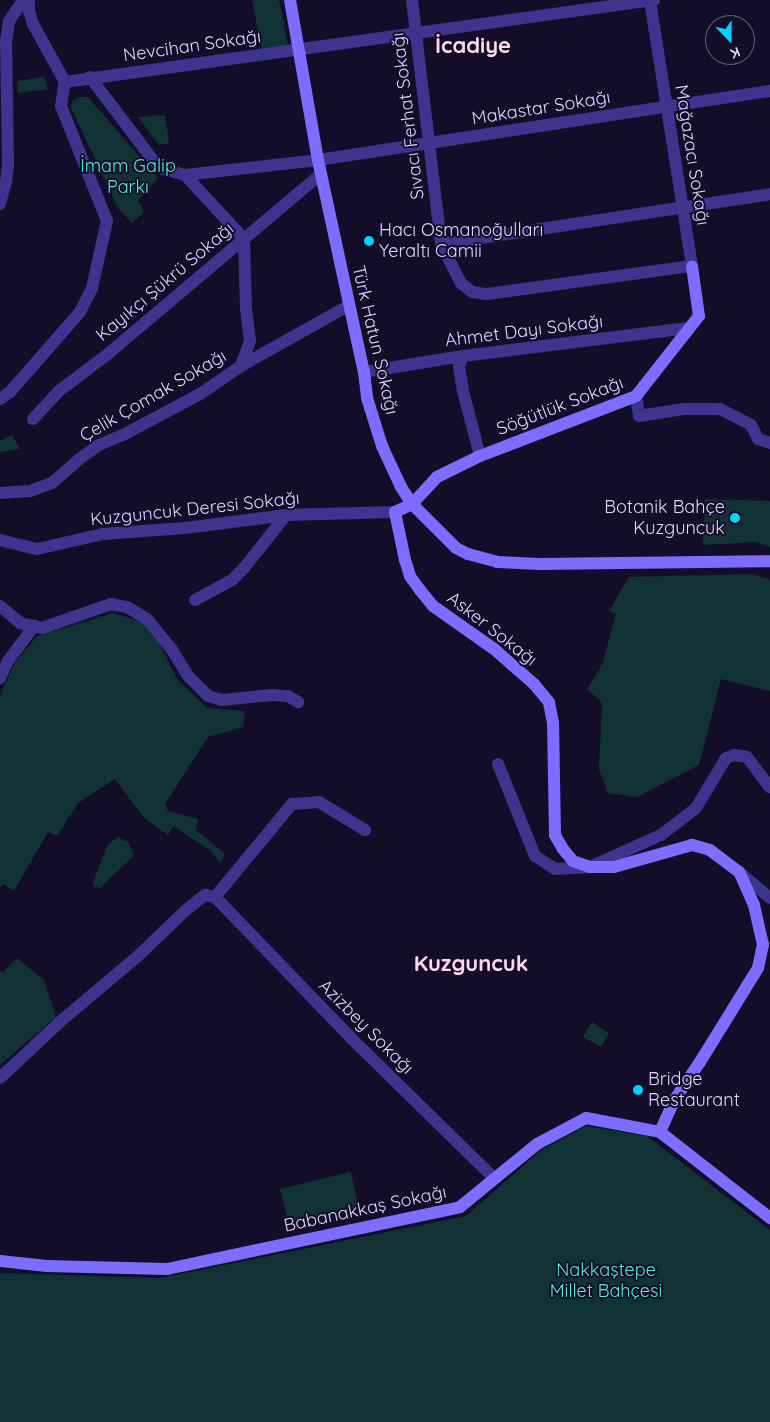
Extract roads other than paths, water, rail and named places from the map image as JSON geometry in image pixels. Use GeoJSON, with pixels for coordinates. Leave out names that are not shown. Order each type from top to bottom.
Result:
{"type":"FeatureCollection","features":[{"type":"Feature","properties":{"kind":"street"},"geometry":{"type":"LineString","coordinates":[[0,204],[3,182],[6,41],[9,21],[23,0]]}},
{"type":"Feature","properties":{"kind":"street"},"geometry":{"type":"LineString","coordinates":[[0,398],[10,392],[80,312],[92,288],[107,221],[103,206],[61,106],[65,82],[33,24],[29,10],[29,0]]}},
{"type":"Feature","properties":{"kind":"street","name":"Türk Hatun Sokağı"},"geometry":{"type":"LineString","coordinates":[[290,0],[318,160],[348,306],[364,372],[367,398],[382,446],[401,487],[412,504],[456,548],[468,554],[497,562],[539,564],[770,561]]}},
{"type":"Feature","properties":{"kind":"street","name":"Sıvacı Ferhat Sokağı"},"geometry":{"type":"LineString","coordinates":[[412,0],[441,244],[461,283],[472,292],[487,294],[692,266]]}},
{"type":"Feature","properties":{"kind":"street","name":"Mağazacı Sokağı"},"geometry":{"type":"LineString","coordinates":[[650,0],[699,316]]}},
{"type":"Feature","properties":{"kind":"street","name":"Nevcihan Sokağı"},"geometry":{"type":"LineString","coordinates":[[65,82],[90,77],[654,0]]}},
{"type":"Feature","properties":{"kind":"street"},"geometry":{"type":"LineString","coordinates":[[90,77],[153,160],[163,169],[185,175],[244,239],[246,309],[250,341],[241,366]]}},
{"type":"Feature","properties":{"kind":"street","name":"Makastar Sokağı"},"geometry":{"type":"LineString","coordinates":[[185,175],[318,160],[770,91]]}},
{"type":"Feature","properties":{"kind":"street","name":"Kayıkçı Şükrü Sokağı"},"geometry":{"type":"LineString","coordinates":[[33,418],[59,391],[321,174]]}},
{"type":"Feature","properties":{"kind":"street"},"geometry":{"type":"LineString","coordinates":[[441,244],[770,194]]}},
{"type":"Feature","properties":{"kind":"street","name":"Çelik Çomak Sokağı"},"geometry":{"type":"LineString","coordinates":[[0,493],[30,491],[52,483],[78,460],[99,445],[200,394],[241,366],[348,306]]}},
{"type":"Feature","properties":{"kind":"street","name":"Söğütlük Sokağı"},"geometry":{"type":"LineString","coordinates":[[412,504],[437,477],[480,456],[636,396],[699,316]]}},
{"type":"Feature","properties":{"kind":"street","name":"Ahmet Dayı Sokağı"},"geometry":{"type":"LineString","coordinates":[[364,372],[463,356],[688,328]]}},
{"type":"Feature","properties":{"kind":"street"},"geometry":{"type":"LineString","coordinates":[[463,356],[459,366],[463,391],[480,456]]}},
{"type":"Feature","properties":{"kind":"street"},"geometry":{"type":"LineString","coordinates":[[636,396],[639,416],[683,409],[720,410],[751,425],[758,439],[770,443]]}},
{"type":"Feature","properties":{"kind":"street"},"geometry":{"type":"LineString","coordinates":[[396,512],[412,504]]}},
{"type":"Feature","properties":{"kind":"street","name":"Kuzguncuk Deresi Sokağı"},"geometry":{"type":"LineString","coordinates":[[0,540],[37,549],[103,534],[185,528],[286,516],[396,512]]}},
{"type":"Feature","properties":{"kind":"street","name":"Asker Sokağı"},"geometry":{"type":"LineString","coordinates":[[396,512],[405,560],[410,576],[420,590],[434,606],[494,649],[534,684],[549,702],[553,723],[556,835],[563,849],[573,861],[590,867]]}},
{"type":"Feature","properties":{"kind":"street"},"geometry":{"type":"LineString","coordinates":[[195,600],[232,580],[286,516]]}},
{"type":"Feature","properties":{"kind":"street"},"geometry":{"type":"LineString","coordinates":[[0,606],[20,623],[42,628],[111,604],[127,607],[147,619],[172,650],[190,677],[208,696],[221,700],[272,695],[288,696],[298,702]]}},
{"type":"Feature","properties":{"kind":"street"},"geometry":{"type":"LineString","coordinates":[[0,678],[8,661],[34,626]]}},
{"type":"Feature","properties":{"kind":"street"},"geometry":{"type":"LineString","coordinates":[[590,867],[661,836],[696,808],[726,758],[734,755],[747,757],[770,787]]}},
{"type":"Feature","properties":{"kind":"street"},"geometry":{"type":"LineString","coordinates":[[498,764],[535,856],[555,869],[614,866],[692,845],[710,850],[770,898]]}},
{"type":"Feature","properties":{"kind":"street"},"geometry":{"type":"LineString","coordinates":[[0,1078],[62,1020],[138,956],[185,911],[206,895],[215,897],[292,804],[319,802],[365,830]]}},
{"type":"Feature","properties":{"kind":"street"},"geometry":{"type":"LineString","coordinates":[[660,1132],[675,1099],[758,968],[763,945],[754,904],[739,872]]}},
{"type":"Feature","properties":{"kind":"street","name":"Azizbey Sokağı"},"geometry":{"type":"LineString","coordinates":[[215,897],[351,1038],[494,1178]]}},
{"type":"Feature","properties":{"kind":"street","name":"Babanakkaş Sokağı"},"geometry":{"type":"LineString","coordinates":[[0,1261],[47,1266],[166,1269],[460,1207],[536,1144],[586,1118],[660,1132],[770,1218]]}},
{"type":"Feature","properties":{"kind":"place","name":"Hacı Osmanoğulları Yeraltı Camii"},"geometry":{"type":"Point","coordinates":[369,241]}},
{"type":"Feature","properties":{"kind":"place","name":"Botanik Bahçe Kuzguncuk"},"geometry":{"type":"Point","coordinates":[735,518]}},
{"type":"Feature","properties":{"kind":"place","name":"Bridge Restaurant"},"geometry":{"type":"Point","coordinates":[638,1090]}},
{"type":"Feature","properties":{"kind":"district","name":"İcadiye"},"geometry":{"type":"Point","coordinates":[473,46]}},
{"type":"Feature","properties":{"kind":"district","name":"Kuzguncuk"},"geometry":{"type":"Point","coordinates":[471,964]}},
{"type":"Feature","properties":{"kind":"park label","name":"İmam Galip Parkı"},"geometry":{"type":"Point","coordinates":[128,177]}},
{"type":"Feature","properties":{"kind":"park label","name":"Nakkaştepe Millet Bahçesi"},"geometry":{"type":"Point","coordinates":[606,1281]}}]}
